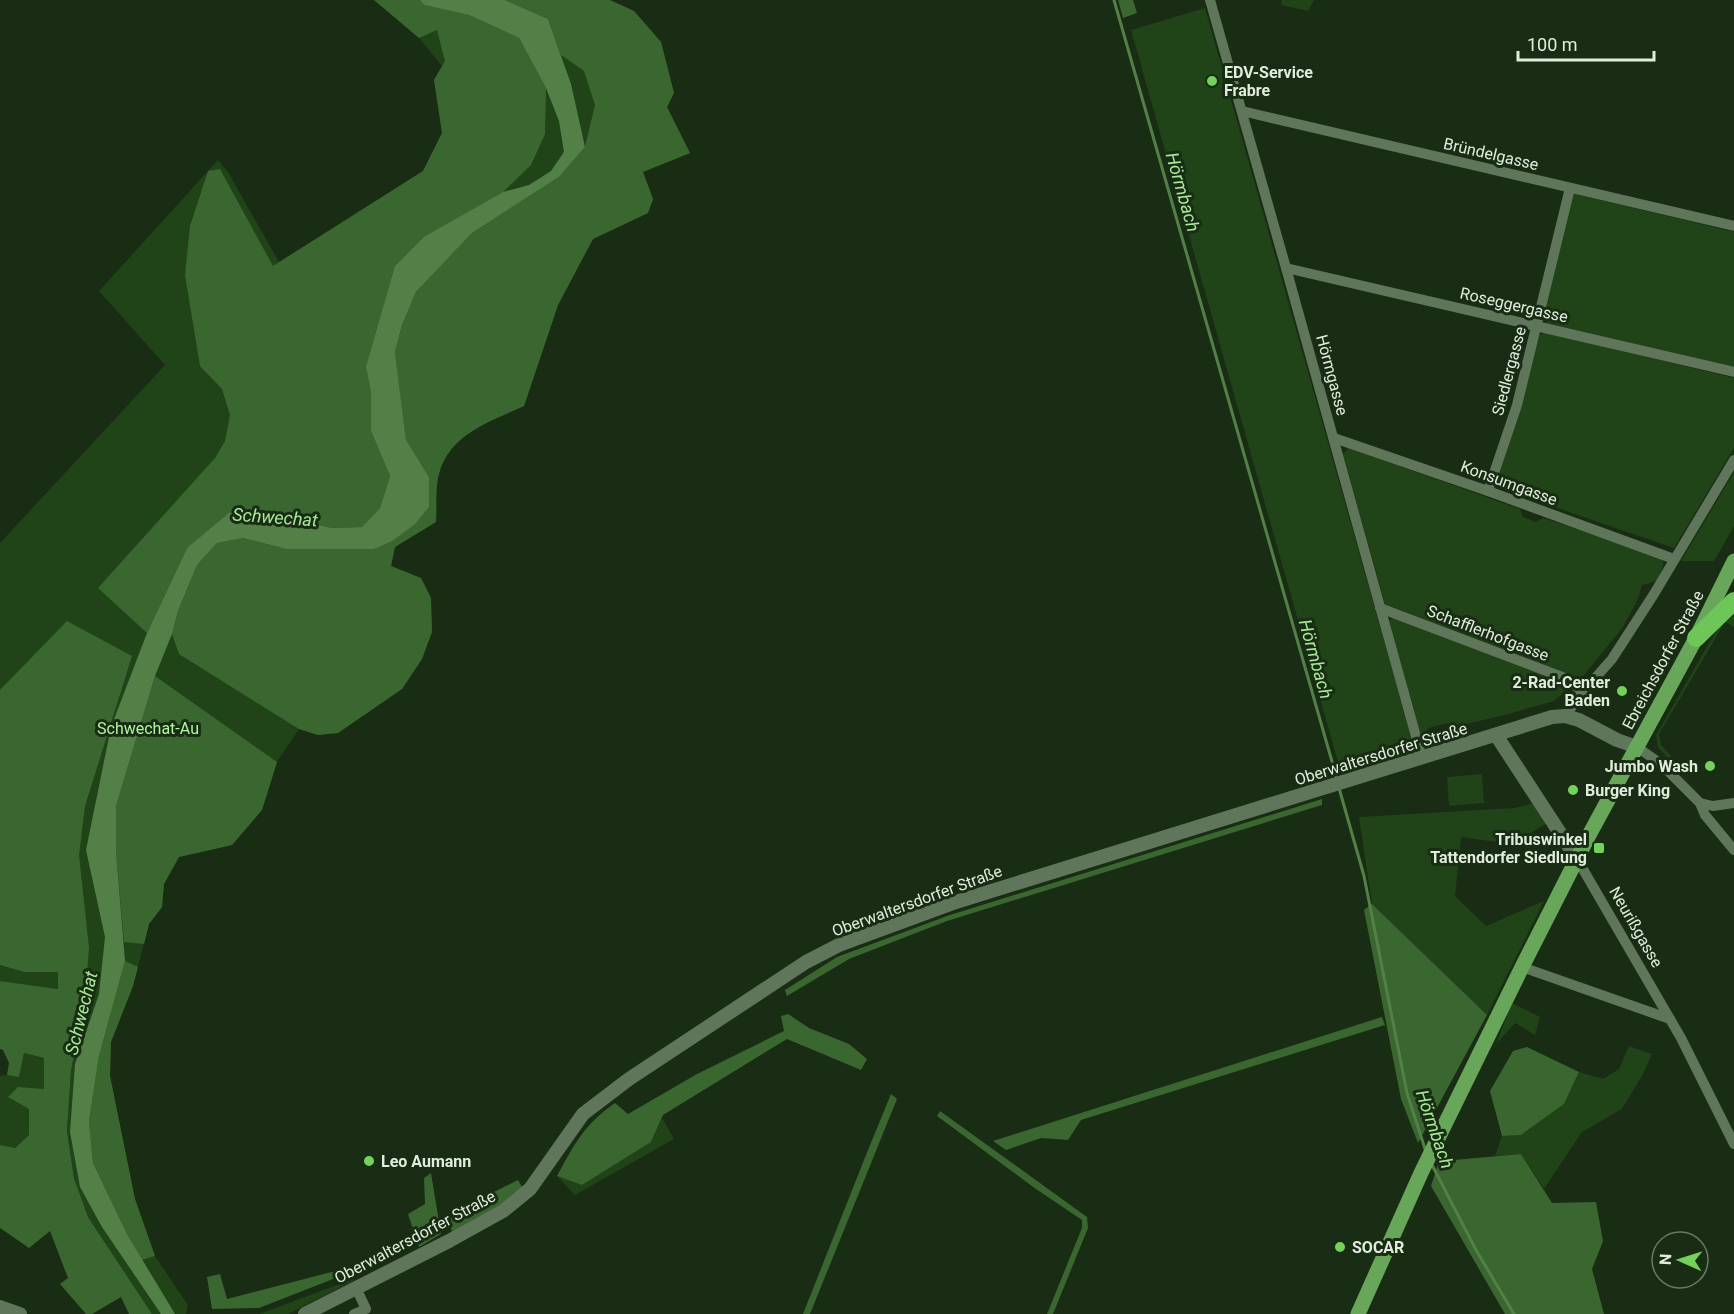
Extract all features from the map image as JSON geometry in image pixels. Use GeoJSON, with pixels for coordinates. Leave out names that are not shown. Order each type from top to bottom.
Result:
{"type":"FeatureCollection","features":[{"type":"Feature","properties":{"kind":"highway"},"geometry":{"type":"LineString","coordinates":[[1696,638],[1734,601]]}},
{"type":"Feature","properties":{"kind":"main road","name":"Ebreichsdorfer Straße"},"geometry":{"type":"LineString","coordinates":[[1358,1314],[1420,1173],[1522,966],[1576,859],[1696,638],[1734,561]]}},
{"type":"Feature","properties":{"kind":"street","name":"Hörmgasse"},"geometry":{"type":"LineString","coordinates":[[1210,0],[1422,758]]}},
{"type":"Feature","properties":{"kind":"street","name":"Bründelgasse"},"geometry":{"type":"LineString","coordinates":[[1242,111],[1734,226]]}},
{"type":"Feature","properties":{"kind":"street","name":"Siedlergasse"},"geometry":{"type":"LineString","coordinates":[[1488,491],[1517,405],[1570,188]]}},
{"type":"Feature","properties":{"kind":"street","name":"Roseggergasse"},"geometry":{"type":"LineString","coordinates":[[1286,268],[1734,372]]}},
{"type":"Feature","properties":{"kind":"street","name":"Konsumgasse"},"geometry":{"type":"LineString","coordinates":[[1334,438],[1674,559]]}},
{"type":"Feature","properties":{"kind":"street"},"geometry":{"type":"LineString","coordinates":[[1734,460],[1612,660],[1565,716],[1579,720],[1617,740],[1637,747],[1661,764],[1700,803],[1705,815],[1734,850]]}},
{"type":"Feature","properties":{"kind":"street","name":"Schafflerhofgasse"},"geometry":{"type":"LineString","coordinates":[[1380,608],[1565,678],[1583,692]]}},
{"type":"Feature","properties":{"kind":"street","name":"Oberwaltersdorfer Straße"},"geometry":{"type":"LineString","coordinates":[[305,1314],[503,1211],[530,1189],[583,1114],[629,1079],[798,968],[839,945],[956,902],[1552,717],[1565,716]]}},
{"type":"Feature","properties":{"kind":"street","name":"Neurißgasse"},"geometry":{"type":"LineString","coordinates":[[1496,735],[1576,859],[1670,1018],[1734,1144]]}},
{"type":"Feature","properties":{"kind":"street"},"geometry":{"type":"LineString","coordinates":[[1700,803],[1713,806],[1734,803]]}},
{"type":"Feature","properties":{"kind":"street"},"geometry":{"type":"LineString","coordinates":[[1522,966],[1670,1018]]}},
{"type":"Feature","properties":{"kind":"street"},"geometry":{"type":"LineString","coordinates":[[354,1314],[368,1312],[356,1288]]}},
{"type":"Feature","properties":{"kind":"street"},"geometry":{"type":"LineString","coordinates":[[0,1307],[20,1314]]}},
{"type":"Feature","properties":{"kind":"green space","name":"Schwechat-Au"},"geometry":{"type":"Polygon","coordinates":[[[374,0],[610,0],[634,11],[661,42],[674,93],[667,107],[690,153],[643,172],[653,199],[648,213],[593,239],[558,305],[524,406],[473,431],[452,449],[444,460],[439,474],[436,522],[395,547],[391,566],[421,578],[431,598],[432,632],[422,659],[402,689],[338,733],[318,735],[299,729],[277,762],[262,810],[232,845],[179,857],[164,884],[162,907],[149,924],[133,986],[111,1042],[110,1076],[135,1199],[155,1256],[188,1305],[186,1314],[152,1314],[88,1217],[74,1178],[67,1131],[71,1070],[85,1000],[88,948],[0,944],[0,543],[165,365],[99,291],[218,160],[228,172],[279,262],[423,171],[442,133],[434,80],[442,66],[419,38],[374,0]]]}},
{"type":"Feature","properties":{"kind":"green space"},"geometry":{"type":"Polygon","coordinates":[[[374,0],[420,0],[424,5],[469,15],[519,38],[546,88],[545,134],[531,165],[503,192],[425,236],[366,367],[371,393],[371,431],[390,476],[380,508],[362,527],[332,528],[258,512],[187,548],[147,633],[98,588],[215,458],[225,441],[230,415],[222,389],[200,366],[185,275],[190,226],[208,171],[220,169],[273,266],[423,171],[442,133],[434,80],[445,61],[437,30],[419,38],[374,0]]]}},
{"type":"Feature","properties":{"kind":"green space"},"geometry":{"type":"Polygon","coordinates":[[[505,0],[610,0],[634,11],[661,42],[674,93],[667,107],[690,153],[643,172],[653,199],[648,213],[593,239],[558,305],[524,406],[473,431],[452,449],[444,460],[439,474],[436,522],[395,547],[391,566],[421,578],[431,598],[432,632],[422,659],[402,689],[338,733],[318,735],[299,729],[179,654],[172,634],[178,611],[197,565],[217,543],[243,538],[286,549],[374,549],[429,477],[406,441],[395,352],[402,325],[416,292],[472,233],[559,177],[585,147],[595,105],[584,71],[561,55],[548,19],[505,0]]]}},
{"type":"Feature","properties":{"kind":"green space"},"geometry":{"type":"Polygon","coordinates":[[[1118,0],[1133,0],[1137,13],[1123,18],[1118,0]]]}},
{"type":"Feature","properties":{"kind":"green space"},"geometry":{"type":"Polygon","coordinates":[[[1282,0],[1314,0],[1308,11],[1281,5],[1282,0]]]}},
{"type":"Feature","properties":{"kind":"green space"},"geometry":{"type":"Polygon","coordinates":[[[1205,8],[1413,743],[1355,766],[1340,769],[1131,30],[1205,8]]]}},
{"type":"Feature","properties":{"kind":"green space"},"geometry":{"type":"Polygon","coordinates":[[[1575,194],[1734,232],[1734,367],[1547,323],[1543,315],[1570,197],[1575,194]]]}},
{"type":"Feature","properties":{"kind":"green space"},"geometry":{"type":"Polygon","coordinates":[[[1546,333],[1734,378],[1734,448],[1674,548],[1493,486],[1537,339],[1541,334],[1546,333]]]}},
{"type":"Feature","properties":{"kind":"green space"},"geometry":{"type":"Polygon","coordinates":[[[1348,448],[1520,509],[1523,517],[1536,522],[1543,518],[1661,556],[1663,565],[1661,572],[1657,581],[1642,585],[1638,599],[1623,627],[1581,679],[1385,604],[1343,454],[1348,448]]]}},
{"type":"Feature","properties":{"kind":"green space"},"geometry":{"type":"Polygon","coordinates":[[[1734,472],[1734,526],[1714,561],[1681,561],[1734,472]]]}},
{"type":"Feature","properties":{"kind":"green space"},"geometry":{"type":"Polygon","coordinates":[[[1734,607],[1734,627],[1725,622],[1659,734],[1661,745],[1671,756],[1669,759],[1658,747],[1656,735],[1718,628],[1734,607]]]}},
{"type":"Feature","properties":{"kind":"green space"},"geometry":{"type":"Polygon","coordinates":[[[1395,618],[1565,683],[1567,690],[1554,701],[1449,728],[1447,723],[1429,728],[1421,736],[1389,620],[1395,618]]]}},
{"type":"Feature","properties":{"kind":"green space"},"geometry":{"type":"Polygon","coordinates":[[[67,621],[132,656],[85,806],[79,855],[89,948],[85,1000],[71,1070],[67,1131],[74,1178],[88,1217],[152,1314],[129,1314],[121,1297],[92,1314],[86,1314],[60,1284],[68,1278],[50,1231],[29,1248],[0,1228],[0,1145],[15,1148],[29,1135],[29,1109],[8,1097],[18,1087],[44,1089],[44,1058],[24,1053],[19,1077],[7,1075],[9,1063],[3,1050],[0,1049],[0,981],[58,989],[58,972],[24,972],[0,965],[0,690],[67,621]]]}},
{"type":"Feature","properties":{"kind":"green space"},"geometry":{"type":"Polygon","coordinates":[[[155,676],[277,762],[262,810],[232,845],[179,857],[164,884],[162,907],[149,924],[144,944],[124,942],[116,852],[116,806],[155,676]]]}},
{"type":"Feature","properties":{"kind":"green space"},"geometry":{"type":"Polygon","coordinates":[[[1482,774],[1484,803],[1449,806],[1447,777],[1482,774]]]}},
{"type":"Feature","properties":{"kind":"green space"},"geometry":{"type":"Polygon","coordinates":[[[1322,799],[1322,805],[947,921],[849,959],[787,996],[785,990],[837,957],[947,916],[1322,799]]]}},
{"type":"Feature","properties":{"kind":"green space"},"geometry":{"type":"Polygon","coordinates":[[[1534,803],[1547,823],[1526,836],[1503,843],[1461,837],[1455,896],[1486,926],[1544,901],[1487,1015],[1372,904],[1359,817],[1515,808],[1534,803]]]}},
{"type":"Feature","properties":{"kind":"green space"},"geometry":{"type":"Polygon","coordinates":[[[1372,904],[1487,1015],[1418,1143],[1401,1099],[1364,910],[1372,904]]]}},
{"type":"Feature","properties":{"kind":"green space"},"geometry":{"type":"Polygon","coordinates":[[[125,961],[138,967],[111,1042],[110,1076],[135,1199],[155,1256],[142,1260],[93,1163],[89,1121],[99,1056],[125,961]]]}},
{"type":"Feature","properties":{"kind":"green space"},"geometry":{"type":"Polygon","coordinates":[[[0,965],[24,972],[58,972],[58,989],[0,981],[0,965]]]}},
{"type":"Feature","properties":{"kind":"green space"},"geometry":{"type":"Polygon","coordinates":[[[1512,1003],[1540,1017],[1535,1035],[1515,1023],[1496,1044],[1512,1003]]]}},
{"type":"Feature","properties":{"kind":"green space"},"geometry":{"type":"Polygon","coordinates":[[[788,1014],[809,1028],[849,1044],[867,1059],[861,1070],[787,1039],[663,1115],[651,1142],[582,1185],[557,1176],[588,1127],[615,1103],[628,1114],[697,1074],[784,1031],[781,1016],[788,1014]]]}},
{"type":"Feature","properties":{"kind":"green space"},"geometry":{"type":"Polygon","coordinates":[[[1382,1017],[1385,1025],[1081,1120],[1068,1140],[1041,1138],[1006,1150],[993,1141],[1382,1017]]]}},
{"type":"Feature","properties":{"kind":"green space"},"geometry":{"type":"Polygon","coordinates":[[[1629,1046],[1652,1054],[1643,1074],[1622,1109],[1582,1132],[1544,1189],[1521,1154],[1495,1156],[1502,1136],[1521,1135],[1564,1104],[1579,1072],[1603,1079],[1619,1069],[1629,1046]]]}},
{"type":"Feature","properties":{"kind":"green space"},"geometry":{"type":"Polygon","coordinates":[[[1527,1047],[1579,1072],[1564,1104],[1521,1135],[1502,1136],[1490,1091],[1513,1051],[1527,1047]]]}},
{"type":"Feature","properties":{"kind":"green space"},"geometry":{"type":"Polygon","coordinates":[[[24,1053],[44,1058],[44,1090],[18,1087],[29,1109],[29,1135],[15,1148],[0,1145],[0,1076],[19,1077],[24,1053]]]}},
{"type":"Feature","properties":{"kind":"green space"},"geometry":{"type":"Polygon","coordinates":[[[891,1094],[897,1099],[810,1314],[803,1314],[866,1155],[891,1094]]]}},
{"type":"Feature","properties":{"kind":"green space"},"geometry":{"type":"Polygon","coordinates":[[[940,1111],[1087,1217],[1088,1228],[1053,1314],[1047,1314],[1082,1228],[1082,1220],[937,1116],[940,1111]]]}},
{"type":"Feature","properties":{"kind":"green space"},"geometry":{"type":"Polygon","coordinates":[[[662,1118],[674,1139],[575,1195],[557,1176],[582,1185],[651,1142],[662,1118]]]}},
{"type":"Feature","properties":{"kind":"green space"},"geometry":{"type":"Polygon","coordinates":[[[1521,1154],[1552,1203],[1596,1202],[1603,1241],[1592,1269],[1604,1314],[1505,1314],[1431,1186],[1438,1164],[1446,1168],[1454,1160],[1521,1154]]]}},
{"type":"Feature","properties":{"kind":"green space"},"geometry":{"type":"Polygon","coordinates":[[[431,1173],[441,1234],[419,1247],[408,1214],[425,1204],[424,1178],[431,1173]]]}},
{"type":"Feature","properties":{"kind":"green space"},"geometry":{"type":"Polygon","coordinates":[[[518,1180],[522,1187],[498,1206],[452,1232],[447,1215],[518,1180]]]}},
{"type":"Feature","properties":{"kind":"green space"},"geometry":{"type":"Polygon","coordinates":[[[351,1267],[351,1272],[259,1308],[212,1309],[207,1277],[220,1274],[227,1299],[351,1267]]]}},
{"type":"Feature","properties":{"kind":"green space"},"geometry":{"type":"Polygon","coordinates":[[[355,1280],[288,1314],[259,1314],[355,1280]]]}},
{"type":"Feature","properties":{"kind":"water","name":"Schwechat"},"geometry":{"type":"Polygon","coordinates":[[[420,0],[505,0],[548,19],[571,84],[585,147],[559,177],[472,233],[416,292],[402,325],[395,352],[406,440],[429,477],[429,507],[414,525],[392,541],[374,549],[286,549],[243,538],[217,543],[197,565],[178,611],[172,634],[155,676],[116,806],[116,852],[125,961],[99,1056],[89,1121],[93,1163],[128,1236],[175,1314],[161,1314],[102,1227],[80,1187],[70,1132],[75,1064],[99,994],[105,937],[86,850],[111,727],[147,633],[187,548],[229,513],[258,512],[332,528],[362,527],[380,508],[390,476],[371,431],[371,393],[366,367],[395,266],[425,236],[503,192],[529,185],[551,171],[564,152],[559,121],[546,88],[519,38],[469,15],[424,5],[420,0]]]}},
{"type":"Feature","properties":{"kind":"waterway","name":"Hörmbach"},"geometry":{"type":"LineString","coordinates":[[1114,0],[1337,779]]}},
{"type":"Feature","properties":{"kind":"waterway","name":"Hörmbach"},"geometry":{"type":"LineString","coordinates":[[1339,788],[1364,876],[1407,1093],[1426,1152]]}},
{"type":"Feature","properties":{"kind":"waterway","name":"Hörmbach"},"geometry":{"type":"LineString","coordinates":[[1431,1163],[1476,1250],[1514,1314]]}},
{"type":"Feature","properties":{"kind":"place","name":"EDV-Service Frabre"},"geometry":{"type":"Point","coordinates":[1212,81]}},
{"type":"Feature","properties":{"kind":"place","name":"2-Rad-Center Baden"},"geometry":{"type":"Point","coordinates":[1622,691]}},
{"type":"Feature","properties":{"kind":"place","name":"Jumbo Wash"},"geometry":{"type":"Point","coordinates":[1710,766]}},
{"type":"Feature","properties":{"kind":"place","name":"Burger King"},"geometry":{"type":"Point","coordinates":[1573,790]}},
{"type":"Feature","properties":{"kind":"place","name":"Tribuswinkel Tattendorfer Siedlung"},"geometry":{"type":"Point","coordinates":[1599,848]}},
{"type":"Feature","properties":{"kind":"place","name":"Leo Aumann"},"geometry":{"type":"Point","coordinates":[369,1161]}},
{"type":"Feature","properties":{"kind":"place","name":"SOCAR"},"geometry":{"type":"Point","coordinates":[1340,1247]}}]}
